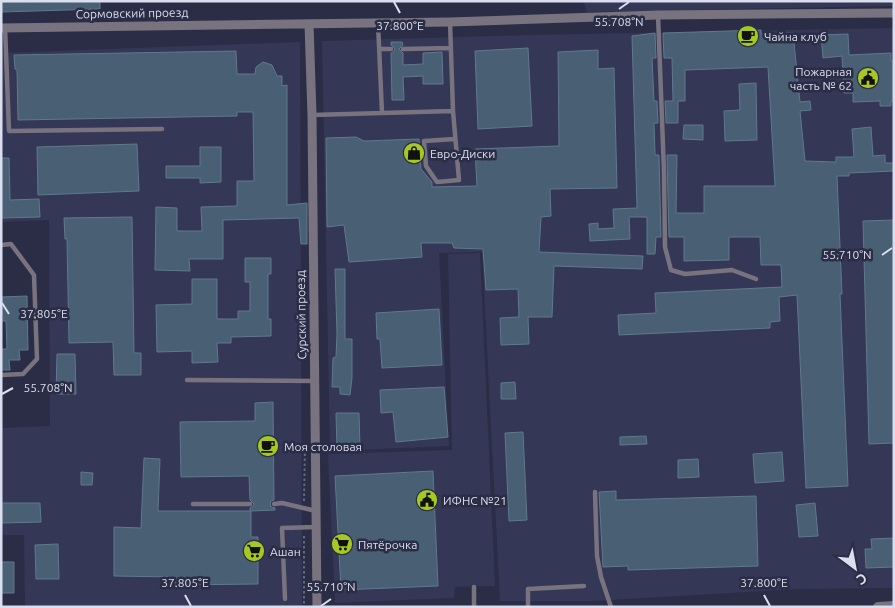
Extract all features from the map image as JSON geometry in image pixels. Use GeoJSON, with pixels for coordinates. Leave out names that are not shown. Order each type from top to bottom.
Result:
{"type":"FeatureCollection","features":[{"type":"Feature","properties":{"kind":"street","name":"Сормовский проезд"},"geometry":{"type":"LineString","coordinates":[[3,28],[450,22],[658,15],[894,13]]}},
{"type":"Feature","properties":{"kind":"street","name":"Сурский проезд"},"geometry":{"type":"LineString","coordinates":[[309,24],[312,116],[317,607]]}},
{"type":"Feature","properties":{"kind":"street"},"geometry":{"type":"LineString","coordinates":[[878,607],[894,606]]}},
{"type":"Feature","properties":{"kind":"lane"},"geometry":{"type":"LineString","coordinates":[[658,15],[664,152],[665,247],[671,270],[685,274],[732,270],[756,280]]}},
{"type":"Feature","properties":{"kind":"lane"},"geometry":{"type":"LineString","coordinates":[[450,22],[453,111],[455,138],[458,180],[436,182],[426,166],[424,141],[455,138]]}},
{"type":"Feature","properties":{"kind":"lane"},"geometry":{"type":"LineString","coordinates":[[378,23],[382,113]]}},
{"type":"Feature","properties":{"kind":"lane"},"geometry":{"type":"LineString","coordinates":[[3,28],[10,130],[162,129]]}},
{"type":"Feature","properties":{"kind":"lane"},"geometry":{"type":"LineString","coordinates":[[403,49],[451,48]]}},
{"type":"Feature","properties":{"kind":"lane"},"geometry":{"type":"LineString","coordinates":[[379,49],[391,49]]}},
{"type":"Feature","properties":{"kind":"lane"},"geometry":{"type":"LineString","coordinates":[[312,116],[453,111]]}},
{"type":"Feature","properties":{"kind":"lane"},"geometry":{"type":"LineString","coordinates":[[1,244],[11,244],[34,275],[37,359],[23,374],[1,375]]}},
{"type":"Feature","properties":{"kind":"lane"},"geometry":{"type":"LineString","coordinates":[[187,380],[315,381]]}},
{"type":"Feature","properties":{"kind":"lane"},"geometry":{"type":"LineString","coordinates":[[595,492],[597,556],[611,607]]}},
{"type":"Feature","properties":{"kind":"lane"},"geometry":{"type":"LineString","coordinates":[[193,504],[250,504]]}},
{"type":"Feature","properties":{"kind":"lane"},"geometry":{"type":"LineString","coordinates":[[274,504],[316,512]]}},
{"type":"Feature","properties":{"kind":"lane"},"geometry":{"type":"LineString","coordinates":[[285,599],[282,528],[316,527]]}},
{"type":"Feature","properties":{"kind":"lane"},"geometry":{"type":"LineString","coordinates":[[528,607],[528,590],[584,586]]}},
{"type":"Feature","properties":{"kind":"lane"},"geometry":{"type":"LineString","coordinates":[[474,587],[474,607]]}},
{"type":"Feature","properties":{"kind":"path"},"geometry":{"type":"LineString","coordinates":[[304,509],[305,440]]}},
{"type":"Feature","properties":{"kind":"path"},"geometry":{"type":"LineString","coordinates":[[304,528],[304,607]]}},
{"type":"Feature","properties":{"kind":"shaded area"},"geometry":{"type":"Polygon","coordinates":[[[583,1],[894,1],[894,6],[587,12],[583,1]]]}},
{"type":"Feature","properties":{"kind":"shaded area"},"geometry":{"type":"Polygon","coordinates":[[[894,28],[894,588],[798,589],[593,601],[500,601],[482,252],[439,253],[449,446],[330,451],[322,41],[894,28]]]}},
{"type":"Feature","properties":{"kind":"shaded area"},"geometry":{"type":"Polygon","coordinates":[[[300,42],[302,607],[25,607],[24,535],[1,535],[1,428],[50,426],[49,220],[1,222],[1,53],[300,42]]]}},
{"type":"Feature","properties":{"kind":"shaded area"},"geometry":{"type":"Polygon","coordinates":[[[480,253],[495,586],[455,587],[454,598],[335,603],[328,454],[452,450],[448,254],[480,253]]]}},
{"type":"Feature","properties":{"kind":"building"},"geometry":{"type":"Polygon","coordinates":[[[100,1],[100,9],[1,12],[1,2],[100,1]]]}},
{"type":"Feature","properties":{"kind":"building"},"geometry":{"type":"Polygon","coordinates":[[[761,30],[761,34],[793,33],[800,102],[810,101],[811,110],[800,111],[805,161],[836,162],[836,157],[854,157],[852,129],[871,127],[873,156],[885,155],[885,163],[894,163],[894,171],[849,173],[849,176],[837,176],[848,486],[806,488],[797,295],[779,297],[780,321],[770,322],[770,328],[619,335],[618,315],[656,313],[655,293],[782,287],[781,265],[761,265],[760,237],[729,237],[729,260],[684,261],[684,237],[669,237],[667,155],[677,155],[676,213],[704,213],[704,186],[775,186],[768,67],[685,70],[685,101],[678,101],[678,123],[666,123],[665,101],[673,101],[672,58],[664,58],[663,33],[761,30]]]}},
{"type":"Feature","properties":{"kind":"building"},"geometry":{"type":"Polygon","coordinates":[[[655,33],[656,58],[652,58],[654,101],[657,101],[658,123],[654,123],[655,155],[659,155],[661,237],[656,237],[655,254],[647,254],[647,217],[629,217],[630,239],[590,241],[589,224],[598,223],[598,229],[614,228],[613,209],[637,208],[632,36],[655,33]]]}},
{"type":"Feature","properties":{"kind":"building","name":"Пожарная часть № 62"},"geometry":{"type":"Polygon","coordinates":[[[848,34],[849,55],[891,53],[891,61],[894,61],[894,101],[891,101],[891,106],[880,106],[880,101],[853,102],[853,93],[844,93],[842,56],[823,58],[821,35],[848,34]]]}},
{"type":"Feature","properties":{"kind":"building"},"geometry":{"type":"Polygon","coordinates":[[[391,42],[402,42],[403,45],[399,49],[403,53],[403,65],[423,64],[423,53],[442,52],[443,84],[423,84],[423,76],[403,77],[404,100],[392,100],[391,53],[395,49],[391,42]]]}},
{"type":"Feature","properties":{"kind":"building"},"geometry":{"type":"Polygon","coordinates":[[[528,48],[532,126],[478,129],[475,51],[528,48]]]}},
{"type":"Feature","properties":{"kind":"building"},"geometry":{"type":"Polygon","coordinates":[[[598,50],[598,69],[614,68],[617,188],[550,189],[551,216],[541,217],[539,252],[643,256],[642,269],[554,266],[552,317],[528,317],[529,344],[501,345],[500,318],[519,317],[518,289],[486,290],[483,249],[454,248],[452,243],[421,243],[422,257],[349,262],[344,225],[327,227],[326,138],[356,137],[364,141],[419,139],[421,169],[432,182],[432,187],[477,186],[475,149],[559,146],[558,52],[598,50]]]}},
{"type":"Feature","properties":{"kind":"building"},"geometry":{"type":"Polygon","coordinates":[[[236,51],[237,74],[255,74],[256,67],[263,62],[272,65],[277,76],[282,76],[282,86],[287,85],[287,205],[307,203],[307,244],[301,244],[299,218],[223,220],[223,259],[189,259],[190,271],[155,270],[156,207],[177,208],[177,231],[202,231],[201,207],[237,206],[237,181],[254,181],[253,112],[237,112],[237,116],[18,120],[17,70],[15,69],[14,55],[236,51]]]}},
{"type":"Feature","properties":{"kind":"building"},"geometry":{"type":"Polygon","coordinates":[[[756,83],[757,140],[725,141],[724,111],[740,110],[739,84],[756,83]]]}},
{"type":"Feature","properties":{"kind":"building"},"geometry":{"type":"Polygon","coordinates":[[[684,125],[703,125],[703,140],[683,139],[684,125]]]}},
{"type":"Feature","properties":{"kind":"building"},"geometry":{"type":"Polygon","coordinates":[[[137,144],[139,191],[38,195],[37,147],[137,144]]]}},
{"type":"Feature","properties":{"kind":"building"},"geometry":{"type":"Polygon","coordinates":[[[200,147],[221,147],[221,182],[200,183],[200,178],[166,178],[166,166],[200,166],[200,147]]]}},
{"type":"Feature","properties":{"kind":"building"},"geometry":{"type":"Polygon","coordinates":[[[1,158],[9,158],[10,200],[39,199],[40,217],[1,218],[1,158]]]}},
{"type":"Feature","properties":{"kind":"building"},"geometry":{"type":"Polygon","coordinates":[[[132,217],[134,353],[141,353],[141,375],[114,375],[113,342],[69,343],[67,239],[65,239],[64,218],[132,217]]]}},
{"type":"Feature","properties":{"kind":"building"},"geometry":{"type":"Polygon","coordinates":[[[894,220],[894,443],[869,444],[863,221],[894,220]]]}},
{"type":"Feature","properties":{"kind":"building"},"geometry":{"type":"Polygon","coordinates":[[[245,258],[271,258],[271,274],[268,274],[268,319],[271,319],[271,336],[231,337],[231,343],[217,343],[218,362],[192,363],[192,351],[157,352],[156,305],[192,304],[192,279],[217,279],[217,319],[238,319],[238,311],[250,311],[250,282],[245,282],[245,258]]]}},
{"type":"Feature","properties":{"kind":"building"},"geometry":{"type":"Polygon","coordinates":[[[335,269],[345,269],[345,339],[352,339],[350,395],[340,394],[340,387],[332,387],[333,358],[336,357],[337,334],[335,269]]]}},
{"type":"Feature","properties":{"kind":"building"},"geometry":{"type":"Polygon","coordinates":[[[27,296],[28,350],[19,350],[20,360],[9,360],[10,370],[1,370],[1,349],[7,349],[6,321],[1,321],[1,297],[27,296]]]}},
{"type":"Feature","properties":{"kind":"building"},"geometry":{"type":"Polygon","coordinates":[[[439,309],[442,365],[382,368],[380,339],[377,339],[376,313],[439,309]]]}},
{"type":"Feature","properties":{"kind":"building"},"geometry":{"type":"Polygon","coordinates":[[[57,354],[75,354],[76,394],[56,394],[57,354]]]}},
{"type":"Feature","properties":{"kind":"building"},"geometry":{"type":"Polygon","coordinates":[[[515,382],[516,399],[501,399],[501,383],[515,382]]]}},
{"type":"Feature","properties":{"kind":"building"},"geometry":{"type":"Polygon","coordinates":[[[444,387],[448,437],[396,442],[393,412],[381,413],[380,390],[444,387]]]}},
{"type":"Feature","properties":{"kind":"building"},"geometry":{"type":"Polygon","coordinates":[[[273,402],[274,500],[270,504],[275,510],[251,511],[251,537],[258,537],[258,584],[175,585],[175,577],[114,576],[114,527],[141,528],[144,458],[160,459],[158,511],[250,511],[254,504],[250,500],[249,476],[181,477],[180,422],[255,421],[255,403],[273,402]]]}},
{"type":"Feature","properties":{"kind":"building"},"geometry":{"type":"Polygon","coordinates":[[[336,413],[359,413],[360,448],[337,449],[336,413]]]}},
{"type":"Feature","properties":{"kind":"building"},"geometry":{"type":"Polygon","coordinates":[[[523,432],[527,520],[509,521],[505,433],[523,432]]]}},
{"type":"Feature","properties":{"kind":"building"},"geometry":{"type":"Polygon","coordinates":[[[646,436],[647,444],[620,445],[620,437],[646,436]]]}},
{"type":"Feature","properties":{"kind":"building"},"geometry":{"type":"Polygon","coordinates":[[[782,452],[784,481],[755,483],[753,454],[782,452]]]}},
{"type":"Feature","properties":{"kind":"building"},"geometry":{"type":"Polygon","coordinates":[[[698,459],[699,477],[678,478],[678,460],[698,459]]]}},
{"type":"Feature","properties":{"kind":"building"},"geometry":{"type":"Polygon","coordinates":[[[433,471],[438,586],[341,590],[335,476],[433,471]]]}},
{"type":"Feature","properties":{"kind":"building"},"geometry":{"type":"Polygon","coordinates":[[[81,472],[93,473],[92,485],[81,485],[81,472]]]}},
{"type":"Feature","properties":{"kind":"building"},"geometry":{"type":"Polygon","coordinates":[[[616,491],[616,500],[756,496],[758,566],[628,570],[628,566],[603,567],[599,492],[616,491]]]}},
{"type":"Feature","properties":{"kind":"building"},"geometry":{"type":"Polygon","coordinates":[[[1,503],[40,503],[41,522],[1,523],[1,503]]]}},
{"type":"Feature","properties":{"kind":"building"},"geometry":{"type":"Polygon","coordinates":[[[815,503],[818,536],[799,537],[796,505],[815,503]]]}},
{"type":"Feature","properties":{"kind":"building"},"geometry":{"type":"Polygon","coordinates":[[[894,538],[894,567],[866,568],[865,549],[872,549],[871,539],[894,538]]]}},
{"type":"Feature","properties":{"kind":"building"},"geometry":{"type":"Polygon","coordinates":[[[58,544],[59,579],[36,579],[35,545],[58,544]]]}},
{"type":"Feature","properties":{"kind":"building"},"geometry":{"type":"Polygon","coordinates":[[[1,562],[14,562],[14,593],[1,593],[1,562]]]}},
{"type":"Feature","properties":{"kind":"place","name":"Чайна клуб"},"geometry":{"type":"Point","coordinates":[748,36]}},
{"type":"Feature","properties":{"kind":"place","name":"Пожарная часть № 62"},"geometry":{"type":"Point","coordinates":[868,78]}},
{"type":"Feature","properties":{"kind":"place","name":"Евро-Диски"},"geometry":{"type":"Point","coordinates":[414,153]}},
{"type":"Feature","properties":{"kind":"place","name":"Моя столовая"},"geometry":{"type":"Point","coordinates":[268,446]}},
{"type":"Feature","properties":{"kind":"place","name":"ИФНС №21"},"geometry":{"type":"Point","coordinates":[427,500]}},
{"type":"Feature","properties":{"kind":"place","name":"Пятёрочка"},"geometry":{"type":"Point","coordinates":[342,544]}},
{"type":"Feature","properties":{"kind":"place","name":"Ашан"},"geometry":{"type":"Point","coordinates":[254,551]}}]}
